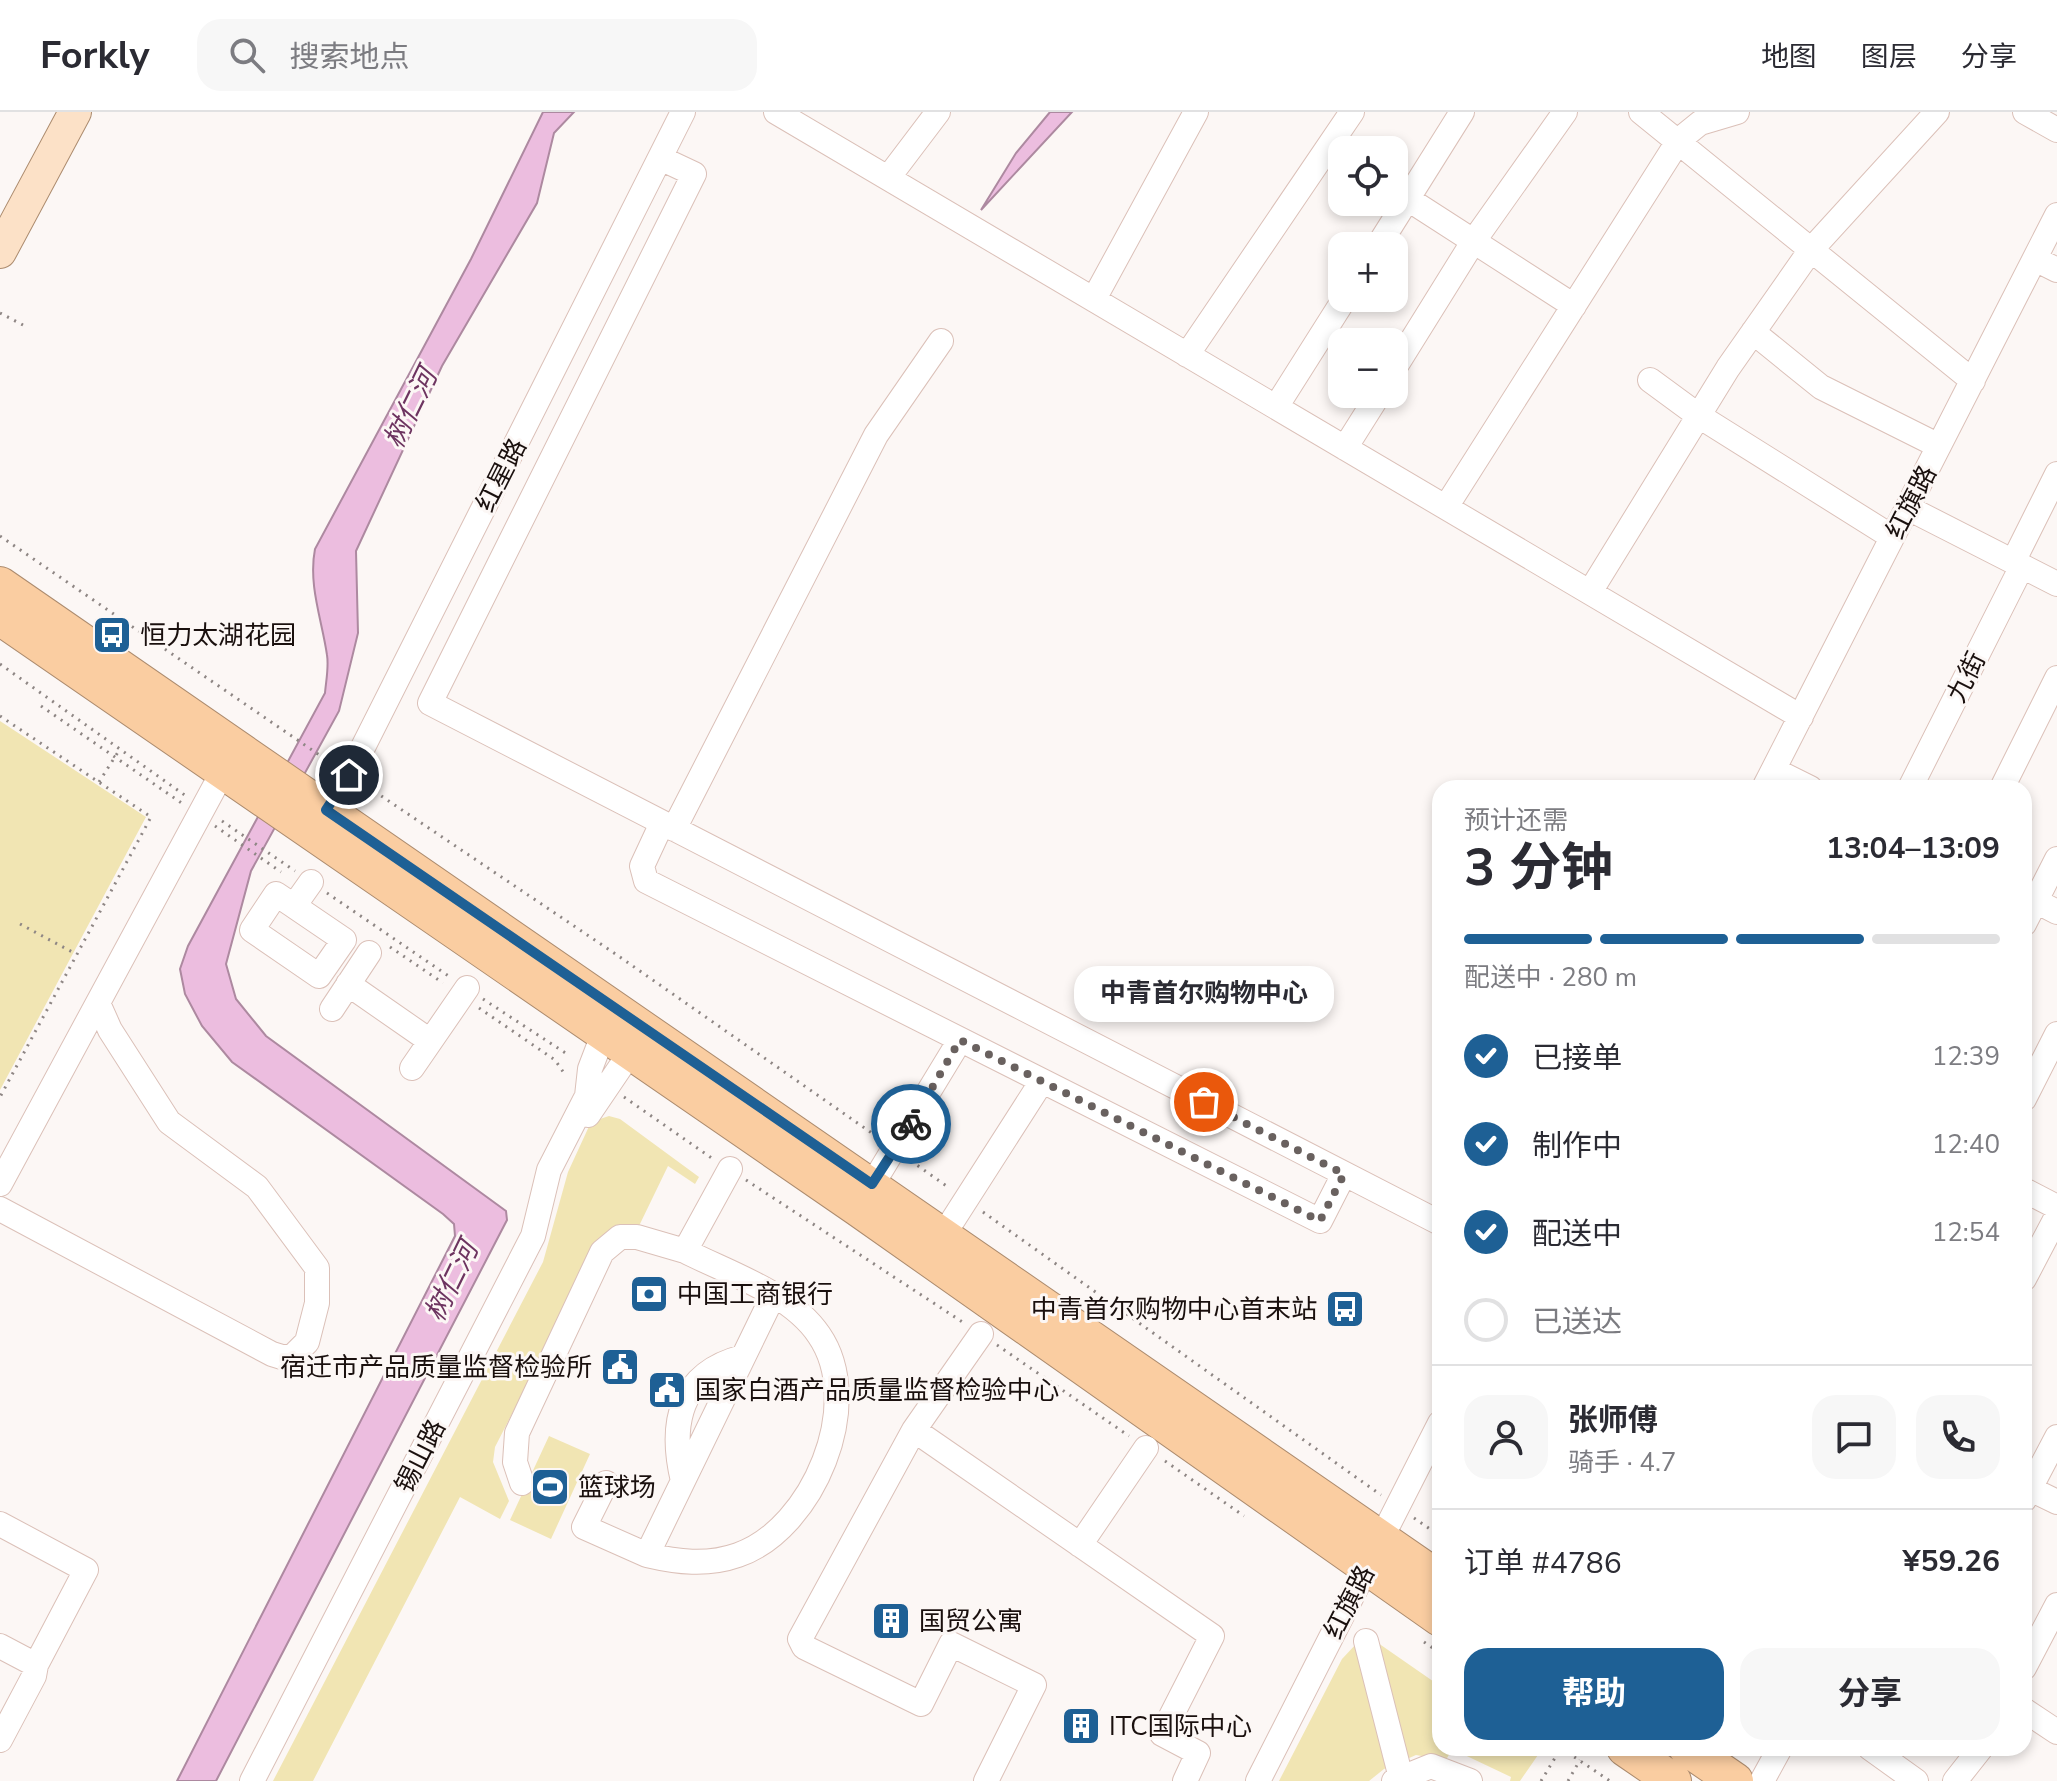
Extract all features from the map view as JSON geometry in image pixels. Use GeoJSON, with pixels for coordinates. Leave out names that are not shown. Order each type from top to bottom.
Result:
{"type":"FeatureCollection","features":[{"type":"Feature","properties":{"kind":"highway"},"geometry":{"type":"LineString","coordinates":[[0,585],[617,1044],[865,1196],[944,1234],[1373,1553],[1432,1610]]}},
{"type":"Feature","properties":{"kind":"highway"},"geometry":{"type":"LineString","coordinates":[[0,617],[226,767],[319,821],[865,1196],[1373,1553],[1432,1577]]}},
{"type":"Feature","properties":{"kind":"highway"},"geometry":{"type":"LineString","coordinates":[[1637,1756],[1673,1781]]}},
{"type":"Feature","properties":{"kind":"highway"},"geometry":{"type":"LineString","coordinates":[[1699,1756],[1735,1781]]}},
{"type":"Feature","properties":{"kind":"main road"},"geometry":{"type":"LineString","coordinates":[[0,252],[75,112]]}},
{"type":"Feature","properties":{"kind":"street","name":"红星路"},"geometry":{"type":"LineString","coordinates":[[319,821],[349,775],[683,112]]}},
{"type":"Feature","properties":{"kind":"street"},"geometry":{"type":"LineString","coordinates":[[776,112],[803,119],[888,178],[1801,717]]}},
{"type":"Feature","properties":{"kind":"street"},"geometry":{"type":"LineString","coordinates":[[888,178],[938,112]]}},
{"type":"Feature","properties":{"kind":"street"},"geometry":{"type":"LineString","coordinates":[[1094,299],[1196,112]]}},
{"type":"Feature","properties":{"kind":"street"},"geometry":{"type":"LineString","coordinates":[[1187,355],[1352,112]]}},
{"type":"Feature","properties":{"kind":"street"},"geometry":{"type":"LineString","coordinates":[[1462,112],[1408,199],[1574,306]]}},
{"type":"Feature","properties":{"kind":"street"},"geometry":{"type":"LineString","coordinates":[[1408,346],[1473,242],[1565,112]]}},
{"type":"Feature","properties":{"kind":"street"},"geometry":{"type":"LineString","coordinates":[[1641,112],[1679,140],[1698,162],[1973,381]]}},
{"type":"Feature","properties":{"kind":"street"},"geometry":{"type":"LineString","coordinates":[[1446,507],[1679,140],[1700,123],[1737,112]]}},
{"type":"Feature","properties":{"kind":"street"},"geometry":{"type":"LineString","coordinates":[[1590,592],[1753,332],[1810,251],[1937,112]]}},
{"type":"Feature","properties":{"kind":"street"},"geometry":{"type":"LineString","coordinates":[[2025,112],[2057,130]]}},
{"type":"Feature","properties":{"kind":"street"},"geometry":{"type":"LineString","coordinates":[[660,158],[694,174],[430,703],[1432,1219]]}},
{"type":"Feature","properties":{"kind":"street","name":"红旗路"},"geometry":{"type":"LineString","coordinates":[[1769,779],[2057,215]]}},
{"type":"Feature","properties":{"kind":"street"},"geometry":{"type":"LineString","coordinates":[[2035,259],[2057,270]]}},
{"type":"Feature","properties":{"kind":"street"},"geometry":{"type":"LineString","coordinates":[[1276,407],[1336,312]]}},
{"type":"Feature","properties":{"kind":"street"},"geometry":{"type":"LineString","coordinates":[[1753,332],[1821,387],[1939,446]]}},
{"type":"Feature","properties":{"kind":"street"},"geometry":{"type":"LineString","coordinates":[[941,341],[876,435],[668,826],[642,866],[646,881],[1320,1221],[1344,1174]]}},
{"type":"Feature","properties":{"kind":"street"},"geometry":{"type":"LineString","coordinates":[[1650,380],[1699,416],[1892,537]]}},
{"type":"Feature","properties":{"kind":"street"},"geometry":{"type":"LineString","coordinates":[[1345,448],[1370,408]]}},
{"type":"Feature","properties":{"kind":"street"},"geometry":{"type":"LineString","coordinates":[[503,470],[538,487]]}},
{"type":"Feature","properties":{"kind":"street","name":"九街"},"geometry":{"type":"LineString","coordinates":[[1914,780],[2018,564],[2057,474]]}},
{"type":"Feature","properties":{"kind":"street"},"geometry":{"type":"LineString","coordinates":[[1908,508],[2057,584]]}},
{"type":"Feature","properties":{"kind":"street"},"geometry":{"type":"LineString","coordinates":[[2006,780],[2057,678]]}},
{"type":"Feature","properties":{"kind":"street"},"geometry":{"type":"LineString","coordinates":[[0,1184],[226,767]]}},
{"type":"Feature","properties":{"kind":"street"},"geometry":{"type":"LineString","coordinates":[[2039,903],[2057,859]]}},
{"type":"Feature","properties":{"kind":"street"},"geometry":{"type":"LineString","coordinates":[[332,1009],[348,984],[379,950]]}},
{"type":"Feature","properties":{"kind":"street"},"geometry":{"type":"LineString","coordinates":[[348,984],[430,1041]]}},
{"type":"Feature","properties":{"kind":"street"},"geometry":{"type":"LineString","coordinates":[[412,1068],[465,992]]}},
{"type":"Feature","properties":{"kind":"street"},"geometry":{"type":"LineString","coordinates":[[0,1209],[272,1354],[285,1358],[294,1355],[307,1342],[317,1303],[317,1268],[257,1187],[169,1122],[110,1030],[98,1003]]}},
{"type":"Feature","properties":{"kind":"street"},"geometry":{"type":"LineString","coordinates":[[2032,1083],[2057,1034]]}},
{"type":"Feature","properties":{"kind":"street"},"geometry":{"type":"LineString","coordinates":[[865,1196],[960,1040]]}},
{"type":"Feature","properties":{"kind":"street","name":"锡山路"},"geometry":{"type":"LineString","coordinates":[[252,1781],[533,1236],[549,1170],[587,1096],[590,1069],[617,1044]]}},
{"type":"Feature","properties":{"kind":"street","name":"锡山路"},"geometry":{"type":"LineString","coordinates":[[264,1781],[543,1241],[556,1180],[569,1144],[617,1044]]}},
{"type":"Feature","properties":{"kind":"street"},"geometry":{"type":"LineString","coordinates":[[944,1234],[1042,1081]]}},
{"type":"Feature","properties":{"kind":"street"},"geometry":{"type":"LineString","coordinates":[[685,1251],[730,1169]]}},
{"type":"Feature","properties":{"kind":"street"},"geometry":{"type":"LineString","coordinates":[[2032,1194],[2057,1207]]}},
{"type":"Feature","properties":{"kind":"street"},"geometry":{"type":"LineString","coordinates":[[2032,1264],[2057,1216]]}},
{"type":"Feature","properties":{"kind":"street"},"geometry":{"type":"LineString","coordinates":[[522,1483],[515,1462],[517,1433],[602,1252],[620,1237],[637,1237],[685,1251],[773,1296],[811,1325],[826,1346],[834,1381],[835,1407],[830,1445],[819,1476],[788,1520],[747,1551],[692,1563],[647,1555],[584,1527],[606,1483]]}},
{"type":"Feature","properties":{"kind":"street"},"geometry":{"type":"LineString","coordinates":[[647,1555],[773,1296]]}},
{"type":"Feature","properties":{"kind":"street"},"geometry":{"type":"LineString","coordinates":[[981,1334],[914,1430],[800,1644],[921,1704],[951,1644],[1034,1685],[986,1781]]}},
{"type":"Feature","properties":{"kind":"street"},"geometry":{"type":"LineString","coordinates":[[914,1430],[1212,1636],[1162,1734],[1198,1753],[1185,1781]]}},
{"type":"Feature","properties":{"kind":"street"},"geometry":{"type":"LineString","coordinates":[[2032,1481],[2057,1437]]}},
{"type":"Feature","properties":{"kind":"street","name":"红旗路"},"geometry":{"type":"LineString","coordinates":[[1258,1781],[1432,1439]]}},
{"type":"Feature","properties":{"kind":"street"},"geometry":{"type":"LineString","coordinates":[[1080,1545],[1146,1448]]}},
{"type":"Feature","properties":{"kind":"street"},"geometry":{"type":"LineString","coordinates":[[2032,1494],[2057,1502]]}},
{"type":"Feature","properties":{"kind":"street"},"geometry":{"type":"LineString","coordinates":[[0,1524],[86,1570],[36,1665],[34,1676],[1,1733]]}},
{"type":"Feature","properties":{"kind":"street"},"geometry":{"type":"LineString","coordinates":[[2032,1653],[2057,1605]]}},
{"type":"Feature","properties":{"kind":"street"},"geometry":{"type":"LineString","coordinates":[[1366,1641],[1397,1779],[1431,1766],[1470,1781]]}},
{"type":"Feature","properties":{"kind":"street"},"geometry":{"type":"LineString","coordinates":[[0,1646],[36,1665]]}},
{"type":"Feature","properties":{"kind":"street"},"geometry":{"type":"LineString","coordinates":[[2032,1715],[2057,1732]]}},
{"type":"Feature","properties":{"kind":"street"},"geometry":{"type":"LineString","coordinates":[[1762,1781],[1776,1756]]}},
{"type":"Feature","properties":{"kind":"street"},"geometry":{"type":"LineString","coordinates":[[1881,1756],[1916,1781]]}},
{"type":"Feature","properties":{"kind":"street"},"geometry":{"type":"LineString","coordinates":[[1955,1781],[1975,1756]]}},
{"type":"Feature","properties":{"kind":"path"},"geometry":{"type":"LineString","coordinates":[[0,313],[23,325]]}},
{"type":"Feature","properties":{"kind":"path"},"geometry":{"type":"LineString","coordinates":[[0,536],[617,955],[1432,1531]]}},
{"type":"Feature","properties":{"kind":"path"},"geometry":{"type":"LineString","coordinates":[[41,706],[304,893]]}},
{"type":"Feature","properties":{"kind":"path"},"geometry":{"type":"LineString","coordinates":[[0,716],[151,817],[0,1097]]}},
{"type":"Feature","properties":{"kind":"path"},"geometry":{"type":"LineString","coordinates":[[99,782],[120,749]]}},
{"type":"Feature","properties":{"kind":"path"},"geometry":{"type":"LineString","coordinates":[[20,924],[77,954]]}},
{"type":"Feature","properties":{"kind":"path"},"geometry":{"type":"LineString","coordinates":[[379,950],[465,992],[555,1060],[565,1070],[568,1081]]}},
{"type":"Feature","properties":{"kind":"path"},"geometry":{"type":"LineString","coordinates":[[1541,1781],[1556,1756]]}},
{"type":"Feature","properties":{"kind":"path"},"geometry":{"type":"LineString","coordinates":[[1574,1756],[1610,1781]]}},
{"type":"Feature","properties":{"kind":"path"},"geometry":{"type":"LineString","coordinates":[[1568,1781],[1580,1760]]}},
{"type":"Feature","properties":{"kind":"shaded area"},"geometry":{"type":"Polygon","coordinates":[[[0,721],[146,817],[0,1090],[0,721]]]}},
{"type":"Feature","properties":{"kind":"shaded area"},"geometry":{"type":"Polygon","coordinates":[[[609,1116],[620,1119],[699,1177],[695,1184],[668,1166],[638,1228],[599,1245],[495,1447],[493,1462],[509,1501],[500,1519],[460,1497],[313,1781],[273,1781],[543,1262],[568,1172],[591,1122],[609,1116]]]}},
{"type":"Feature","properties":{"kind":"shaded area","name":"篮球场"},"geometry":{"type":"Polygon","coordinates":[[[549,1436],[590,1454],[551,1539],[510,1520],[549,1436]]]}},
{"type":"Feature","properties":{"kind":"shaded area"},"geometry":{"type":"Polygon","coordinates":[[[1357,1643],[1378,1643],[1432,1680],[1432,1756],[1448,1756],[1446,1760],[1416,1755],[1384,1769],[1369,1781],[1279,1781],[1342,1659],[1357,1643]]]}},
{"type":"Feature","properties":{"kind":"shaded area"},"geometry":{"type":"Polygon","coordinates":[[[1467,1756],[1537,1756],[1520,1781],[1510,1781],[1511,1777],[1467,1756]]]}},
{"type":"Feature","properties":{"kind":"water","name":"树仁河"},"geometry":{"type":"Polygon","coordinates":[[[543,112],[574,112],[554,133],[537,203],[442,366],[356,551],[358,633],[339,711],[251,871],[226,964],[236,999],[266,1036],[506,1211],[507,1220],[216,1781],[177,1781],[455,1236],[454,1224],[443,1214],[232,1062],[202,1026],[185,994],[180,969],[188,946],[325,693],[328,660],[314,589],[315,549],[471,259],[543,112]]]}},
{"type":"Feature","properties":{"kind":"water"},"geometry":{"type":"Polygon","coordinates":[[[1050,112],[1072,112],[981,210],[1016,153],[1050,112]]]}},
{"type":"Feature","properties":{"kind":"way so far"},"geometry":{"type":"LineString","coordinates":[[911,1124],[960,1040],[1320,1221],[1344,1174],[1204,1102]]}},
{"type":"Feature","properties":{"kind":"place","name":"恒力太湖花园"},"geometry":{"type":"Point","coordinates":[112,635]}},
{"type":"Feature","properties":{"kind":"place","name":"中青首尔购物中心"},"geometry":{"type":"Point","coordinates":[1204,1102]}},
{"type":"Feature","properties":{"kind":"place","name":"中国工商银行"},"geometry":{"type":"Point","coordinates":[649,1294]}},
{"type":"Feature","properties":{"kind":"place","name":"中青首尔购物中心首末站"},"geometry":{"type":"Point","coordinates":[1345,1309]}},
{"type":"Feature","properties":{"kind":"place","name":"宿迁市产品质量监督检验所"},"geometry":{"type":"Point","coordinates":[620,1367]}},
{"type":"Feature","properties":{"kind":"place","name":"国家白酒产品质量监督检验中心"},"geometry":{"type":"Point","coordinates":[667,1390]}},
{"type":"Feature","properties":{"kind":"place","name":"篮球场"},"geometry":{"type":"Point","coordinates":[550,1487]}},
{"type":"Feature","properties":{"kind":"place","name":"国贸公寓"},"geometry":{"type":"Point","coordinates":[891,1621]}},
{"type":"Feature","properties":{"kind":"place","name":"ITC国际中心"},"geometry":{"type":"Point","coordinates":[1081,1726]}},
{"type":"Feature","properties":{"kind":"route"},"geometry":{"type":"LineString","coordinates":[[349,775],[326,810],[872,1184],[911,1124]]}}]}
